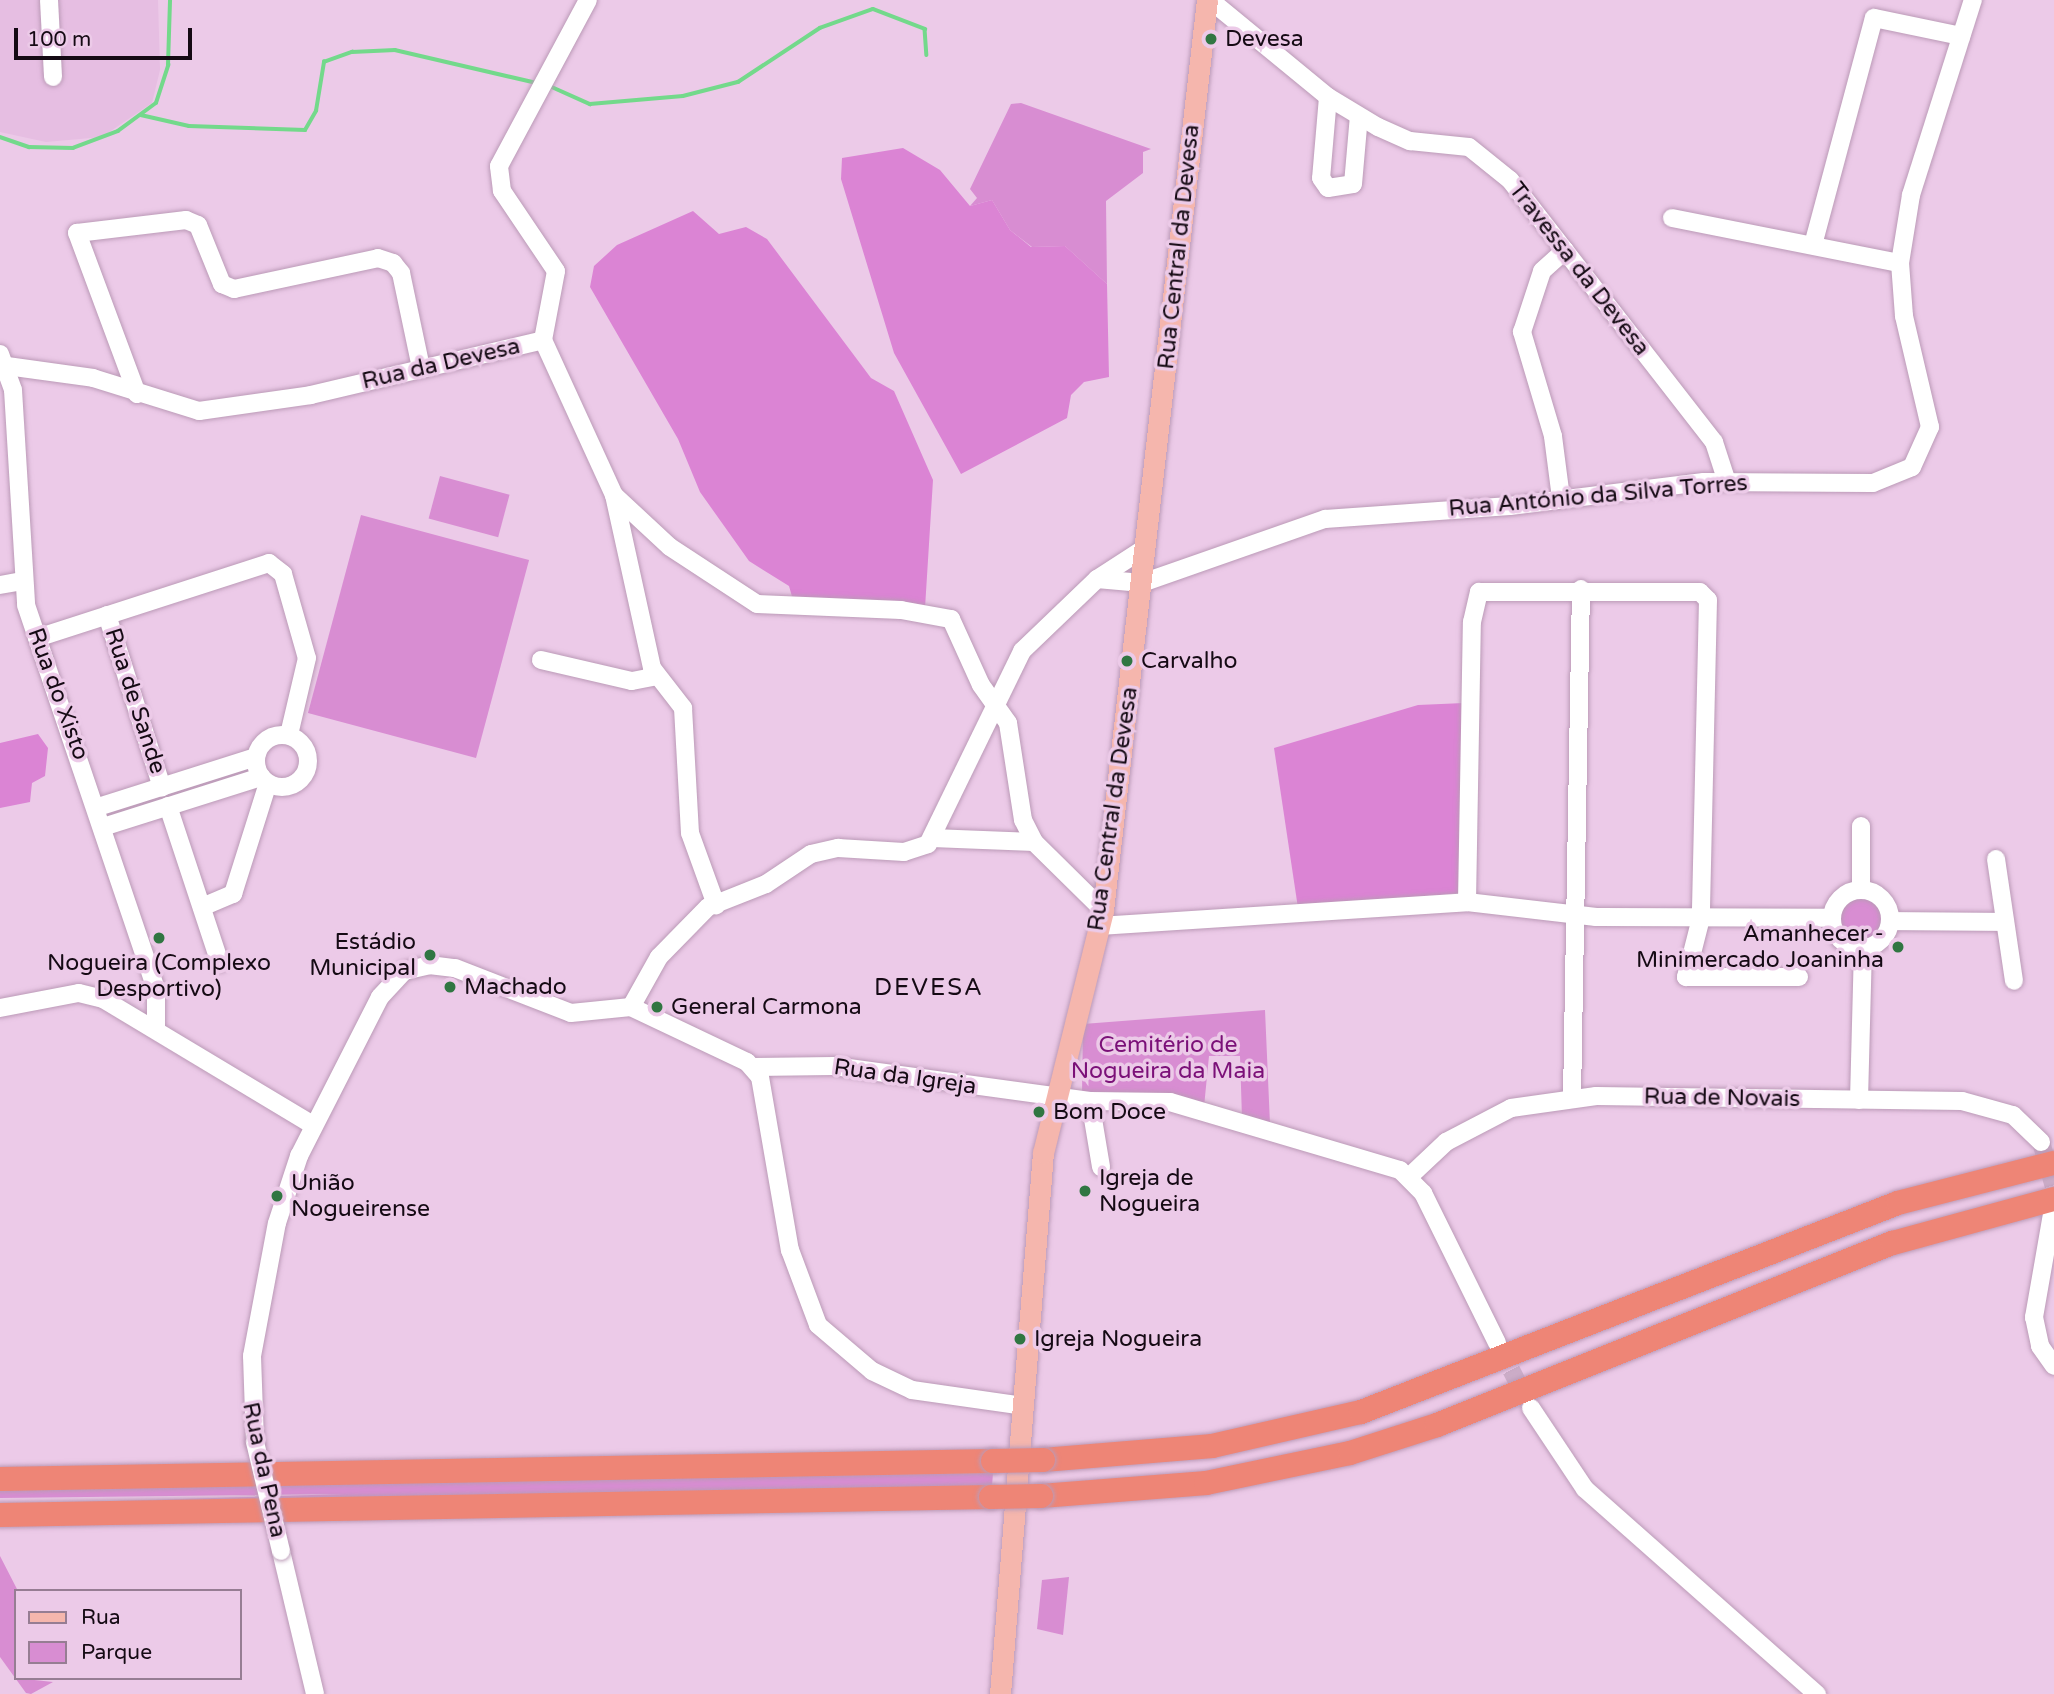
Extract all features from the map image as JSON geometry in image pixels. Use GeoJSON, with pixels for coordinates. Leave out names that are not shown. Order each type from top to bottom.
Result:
{"type":"FeatureCollection","features":[{"type":"Feature","properties":{"kind":"highway"},"geometry":{"type":"LineString","coordinates":[[0,1479],[1043,1460],[1212,1446],[1373,1409],[1898,1203],[2048,1152]]}},
{"type":"Feature","properties":{"kind":"highway"},"geometry":{"type":"LineString","coordinates":[[0,1515],[1041,1496],[1206,1483],[1363,1449],[1882,1247],[2053,1207]]}},
{"type":"Feature","properties":{"kind":"main road","name":"Rua Central da Devesa"},"geometry":{"type":"LineString","coordinates":[[1000,1694],[1025,1406],[1038,1201],[1056,1095],[1101,918],[1208,0]]}},
{"type":"Feature","properties":{"kind":"street"},"geometry":{"type":"LineString","coordinates":[[49,0],[53,76]]}},
{"type":"Feature","properties":{"kind":"street","name":"Rua da Devesa"},"geometry":{"type":"LineString","coordinates":[[4,360],[93,378],[137,394],[199,411],[229,409],[543,340],[556,271],[502,191],[499,166],[588,0]]}},
{"type":"Feature","properties":{"kind":"street","name":"Travessa da Devesa"},"geometry":{"type":"LineString","coordinates":[[1208,0],[1328,97],[1359,116],[1410,141],[1469,147],[1510,180],[1714,442],[1727,482]]}},
{"type":"Feature","properties":{"kind":"street","name":"Rua António da Silva Torres"},"geometry":{"type":"LineString","coordinates":[[1142,583],[1325,519],[1727,482],[1873,483],[1912,467],[1930,427],[1904,316],[1900,263],[1911,195],[1973,0]]}},
{"type":"Feature","properties":{"kind":"street"},"geometry":{"type":"LineString","coordinates":[[1813,245],[1874,18],[1961,36]]}},
{"type":"Feature","properties":{"kind":"street"},"geometry":{"type":"LineString","coordinates":[[1328,97],[1321,177],[1328,188],[1353,184],[1359,116]]}},
{"type":"Feature","properties":{"kind":"street"},"geometry":{"type":"LineString","coordinates":[[1672,218],[1900,263]]}},
{"type":"Feature","properties":{"kind":"street"},"geometry":{"type":"LineString","coordinates":[[137,394],[77,233],[186,220],[198,225],[222,284],[234,289],[378,258],[393,263],[401,273],[421,368]]}},
{"type":"Feature","properties":{"kind":"street"},"geometry":{"type":"LineString","coordinates":[[1560,498],[1553,436],[1522,332],[1542,271],[1565,250]]}},
{"type":"Feature","properties":{"kind":"street"},"geometry":{"type":"LineString","coordinates":[[543,340],[572,415],[614,495],[657,676],[682,708],[690,833],[716,905]]}},
{"type":"Feature","properties":{"kind":"street","name":"Rua do Xisto"},"geometry":{"type":"LineString","coordinates":[[4,360],[22,581],[37,638],[98,807],[156,990],[156,1026]]}},
{"type":"Feature","properties":{"kind":"street"},"geometry":{"type":"LineString","coordinates":[[614,495],[670,547],[757,604],[901,610],[951,620],[981,685],[995,701],[1008,723],[1016,798],[1034,842],[1101,918],[1467,902],[1576,916],[1832,918]]}},
{"type":"Feature","properties":{"kind":"street"},"geometry":{"type":"LineString","coordinates":[[932,838],[995,701],[1022,651],[1097,579],[1145,548]]}},
{"type":"Feature","properties":{"kind":"street"},"geometry":{"type":"LineString","coordinates":[[37,638],[259,566],[278,567],[307,658],[289,735]]}},
{"type":"Feature","properties":{"kind":"street"},"geometry":{"type":"LineString","coordinates":[[1097,579],[1142,583]]}},
{"type":"Feature","properties":{"kind":"street"},"geometry":{"type":"LineString","coordinates":[[0,585],[22,581]]}},
{"type":"Feature","properties":{"kind":"street"},"geometry":{"type":"LineString","coordinates":[[1467,902],[1474,600],[1486,589],[1692,591],[1708,600],[1701,918],[1686,977],[1799,977]]}},
{"type":"Feature","properties":{"kind":"street"},"geometry":{"type":"LineString","coordinates":[[1572,1098],[1581,589]]}},
{"type":"Feature","properties":{"kind":"street","name":"Rua de Sande"},"geometry":{"type":"LineString","coordinates":[[107,615],[162,787]]}},
{"type":"Feature","properties":{"kind":"street"},"geometry":{"type":"LineString","coordinates":[[541,660],[632,681],[657,676]]}},
{"type":"Feature","properties":{"kind":"street"},"geometry":{"type":"LineString","coordinates":[[98,807],[256,757],[264,741],[289,735]]}},
{"type":"Feature","properties":{"kind":"street"},"geometry":{"type":"LineString","coordinates":[[103,827],[265,780],[286,786],[305,773],[306,751],[289,735]]}},
{"type":"Feature","properties":{"kind":"street"},"geometry":{"type":"LineString","coordinates":[[202,907],[233,894],[265,780],[256,757]]}},
{"type":"Feature","properties":{"kind":"street"},"geometry":{"type":"LineString","coordinates":[[168,806],[220,963]]}},
{"type":"Feature","properties":{"kind":"street"},"geometry":{"type":"LineString","coordinates":[[1861,826],[1861,890]]}},
{"type":"Feature","properties":{"kind":"street"},"geometry":{"type":"LineString","coordinates":[[1025,1406],[912,1390],[872,1371],[818,1325],[790,1250],[754,1067],[631,1007],[659,957],[716,905],[766,884],[811,854],[838,848],[904,852],[932,838],[1034,842]]}},
{"type":"Feature","properties":{"kind":"street"},"geometry":{"type":"LineString","coordinates":[[1996,859],[2014,981]]}},
{"type":"Feature","properties":{"kind":"street"},"geometry":{"type":"LineString","coordinates":[[1861,890],[1882,899],[1890,921],[1878,942],[1863,948],[1842,941],[1832,918],[1839,900],[1861,890]]}},
{"type":"Feature","properties":{"kind":"street"},"geometry":{"type":"LineString","coordinates":[[1890,921],[2005,922]]}},
{"type":"Feature","properties":{"kind":"street"},"geometry":{"type":"LineString","coordinates":[[1859,1100],[1863,948]]}},
{"type":"Feature","properties":{"kind":"street","name":"Rua da Pena"},"geometry":{"type":"LineString","coordinates":[[315,1694],[255,1442],[248,1390],[277,1223],[313,1125],[366,1017],[404,971],[429,965],[455,968],[571,1013],[631,1007]]}},
{"type":"Feature","properties":{"kind":"street"},"geometry":{"type":"LineString","coordinates":[[0,1008],[79,993],[156,1026],[313,1125]]}},
{"type":"Feature","properties":{"kind":"street","name":"Rua da Igreja"},"geometry":{"type":"LineString","coordinates":[[754,1067],[834,1066],[1090,1101],[1170,1102],[1411,1175]]}},
{"type":"Feature","properties":{"kind":"street","name":"Rua de Novais"},"geometry":{"type":"LineString","coordinates":[[1411,1175],[1446,1142],[1484,1120],[1572,1098],[1962,1101],[2013,1115],[2048,1152]]}},
{"type":"Feature","properties":{"kind":"street"},"geometry":{"type":"LineString","coordinates":[[1090,1101],[1101,1167]]}},
{"type":"Feature","properties":{"kind":"street"},"geometry":{"type":"LineString","coordinates":[[1411,1175],[1497,1343]]}},
{"type":"Feature","properties":{"kind":"street"},"geometry":{"type":"LineString","coordinates":[[2053,1207],[2034,1317],[2040,1346],[2054,1366]]}},
{"type":"Feature","properties":{"kind":"street"},"geometry":{"type":"LineString","coordinates":[[1531,1408],[1585,1489],[1817,1694]]}},
{"type":"Feature","properties":{"kind":"shaded area"},"geometry":{"type":"Polygon","coordinates":[[[0,0],[158,0],[160,70],[152,103],[102,137],[46,142],[0,132],[0,0]]]}},
{"type":"Feature","properties":{"kind":"shaded area"},"geometry":{"type":"Polygon","coordinates":[[[903,148],[940,170],[970,206],[992,200],[1010,230],[1031,247],[1065,246],[1107,284],[1109,377],[1084,382],[1071,395],[1067,418],[961,474],[894,353],[841,179],[842,158],[903,148]]]}},
{"type":"Feature","properties":{"kind":"shaded area"},"geometry":{"type":"Polygon","coordinates":[[[693,211],[719,234],[746,227],[767,239],[871,378],[894,391],[933,480],[925,608],[793,600],[789,586],[749,561],[700,492],[678,439],[590,287],[594,266],[617,245],[693,211]]]}},
{"type":"Feature","properties":{"kind":"shaded area"},"geometry":{"type":"Polygon","coordinates":[[[1464,703],[1461,893],[1298,908],[1274,748],[1418,705],[1464,703]]]}},
{"type":"Feature","properties":{"kind":"shaded area"},"geometry":{"type":"Polygon","coordinates":[[[38,734],[48,748],[45,776],[32,783],[30,802],[0,808],[0,743],[38,734]]]}},
{"type":"Feature","properties":{"kind":"green space"},"geometry":{"type":"Polygon","coordinates":[[[1021,103],[1151,149],[1143,152],[1143,173],[1106,201],[1107,284],[1065,246],[1032,247],[1010,230],[992,200],[970,206],[977,198],[970,189],[1011,104],[1021,103]]]}},
{"type":"Feature","properties":{"kind":"green space"},"geometry":{"type":"Polygon","coordinates":[[[440,476],[510,495],[498,537],[429,519],[440,476]]]}},
{"type":"Feature","properties":{"kind":"green space"},"geometry":{"type":"Polygon","coordinates":[[[361,515],[529,560],[476,758],[308,713],[361,515]]]}},
{"type":"Feature","properties":{"kind":"green space"},"geometry":{"type":"Polygon","coordinates":[[[1863,896],[1879,903],[1886,919],[1879,935],[1863,942],[1847,935],[1840,919],[1847,903],[1863,896]]]}},
{"type":"Feature","properties":{"kind":"green space","name":"Cemitério de Nogueira da Maia"},"geometry":{"type":"Polygon","coordinates":[[[1265,1010],[1270,1124],[1242,1118],[1240,1056],[1209,1056],[1204,1107],[1082,1093],[1083,1024],[1265,1010]]]}},
{"type":"Feature","properties":{"kind":"green space"},"geometry":{"type":"Polygon","coordinates":[[[993,1473],[992,1486],[16,1504],[345,1494],[0,1498],[0,1489],[993,1473]]]}},
{"type":"Feature","properties":{"kind":"green space"},"geometry":{"type":"Polygon","coordinates":[[[0,1556],[17,1589],[14,1589],[14,1676],[0,1657],[0,1556]]]}},
{"type":"Feature","properties":{"kind":"green space"},"geometry":{"type":"Polygon","coordinates":[[[1069,1577],[1063,1635],[1037,1629],[1042,1580],[1069,1577]]]}},
{"type":"Feature","properties":{"kind":"green space"},"geometry":{"type":"Polygon","coordinates":[[[17,1680],[53,1682],[31,1694],[26,1693],[17,1680]]]}},
{"type":"Feature","properties":{"kind":"waterway"},"geometry":{"type":"LineString","coordinates":[[0,137],[29,147],[73,148],[118,131],[156,103],[168,65],[170,0]]}},
{"type":"Feature","properties":{"kind":"waterway"},"geometry":{"type":"LineString","coordinates":[[552,87],[590,104],[683,96],[738,82],[820,28],[873,9],[925,29],[927,55]]}},
{"type":"Feature","properties":{"kind":"waterway"},"geometry":{"type":"LineString","coordinates":[[141,115],[189,126],[305,130],[316,111],[324,62],[352,52],[395,50],[533,82]]}},
{"type":"Feature","properties":{"kind":"tunnel"},"geometry":{"type":"LineString","coordinates":[[2041,1142],[2054,1187]]}},
{"type":"Feature","properties":{"kind":"tunnel"},"geometry":{"type":"LineString","coordinates":[[1499,1346],[1526,1399]]}},
{"type":"Feature","properties":{"kind":"place","name":"Devesa"},"geometry":{"type":"Point","coordinates":[1211,39]}},
{"type":"Feature","properties":{"kind":"place","name":"Carvalho"},"geometry":{"type":"Point","coordinates":[1127,661]}},
{"type":"Feature","properties":{"kind":"place","name":"Nogueira (Complexo Desportivo)"},"geometry":{"type":"Point","coordinates":[159,938]}},
{"type":"Feature","properties":{"kind":"place","name":"Amanhecer - Minimercado Joaninha"},"geometry":{"type":"Point","coordinates":[1898,947]}},
{"type":"Feature","properties":{"kind":"place","name":"Estádio Municipal"},"geometry":{"type":"Point","coordinates":[430,955]}},
{"type":"Feature","properties":{"kind":"place","name":"Machado"},"geometry":{"type":"Point","coordinates":[450,987]}},
{"type":"Feature","properties":{"kind":"place","name":"General Carmona"},"geometry":{"type":"Point","coordinates":[657,1007]}},
{"type":"Feature","properties":{"kind":"place","name":"Bom Doce"},"geometry":{"type":"Point","coordinates":[1039,1112]}},
{"type":"Feature","properties":{"kind":"place","name":"Igreja de Nogueira"},"geometry":{"type":"Point","coordinates":[1085,1191]}},
{"type":"Feature","properties":{"kind":"place","name":"União Nogueirense"},"geometry":{"type":"Point","coordinates":[277,1196]}},
{"type":"Feature","properties":{"kind":"place","name":"Igreja Nogueira"},"geometry":{"type":"Point","coordinates":[1020,1339]}},
{"type":"Feature","properties":{"kind":"district","name":"DEVESA"},"geometry":{"type":"Point","coordinates":[929,988]}}]}
